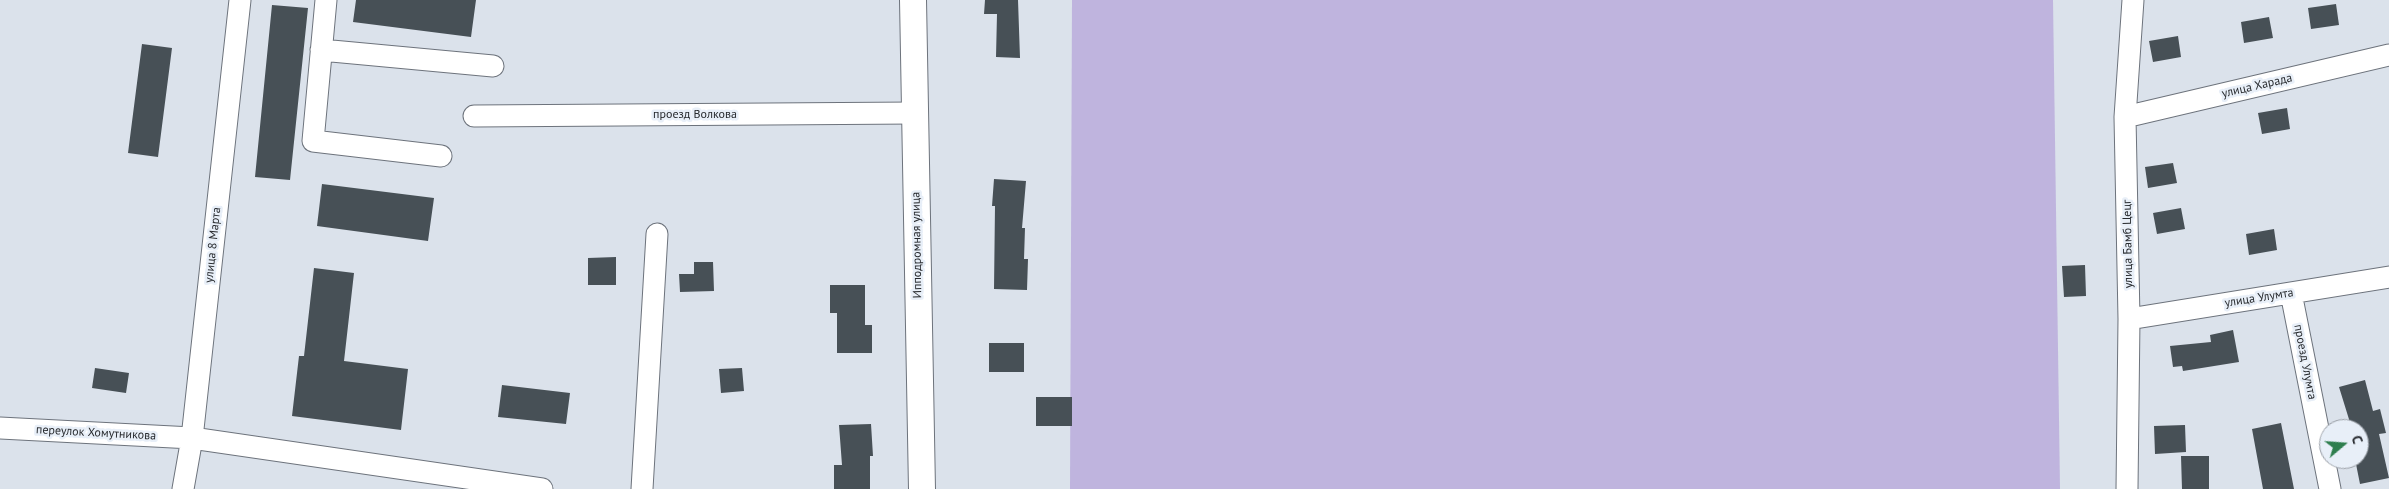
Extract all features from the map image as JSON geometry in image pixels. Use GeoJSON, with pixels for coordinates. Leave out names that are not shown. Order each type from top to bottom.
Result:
{"type":"FeatureCollection","features":[{"type":"Feature","properties":{"kind":"main road","name":"Ипподромная улица"},"geometry":{"type":"LineString","coordinates":[[913,0],[922,489]]}},
{"type":"Feature","properties":{"kind":"street","name":"улица 8 Марта"},"geometry":{"type":"LineString","coordinates":[[183,489],[192,438],[240,0]]}},
{"type":"Feature","properties":{"kind":"street"},"geometry":{"type":"LineString","coordinates":[[326,0],[313,141],[441,156]]}},
{"type":"Feature","properties":{"kind":"street","name":"улица Бамб Цецг"},"geometry":{"type":"LineString","coordinates":[[2127,489],[2129,319],[2126,117],[2133,0]]}},
{"type":"Feature","properties":{"kind":"street"},"geometry":{"type":"LineString","coordinates":[[321,50],[494,66]]}},
{"type":"Feature","properties":{"kind":"street","name":"улица Харада"},"geometry":{"type":"LineString","coordinates":[[2126,117],[2389,55]]}},
{"type":"Feature","properties":{"kind":"street","name":"проезд Волкова"},"geometry":{"type":"LineString","coordinates":[[474,116],[915,113]]}},
{"type":"Feature","properties":{"kind":"street"},"geometry":{"type":"LineString","coordinates":[[642,489],[657,234]]}},
{"type":"Feature","properties":{"kind":"street","name":"улица Улумта"},"geometry":{"type":"LineString","coordinates":[[2129,319],[2389,278]]}},
{"type":"Feature","properties":{"kind":"street","name":"проезд Улумта"},"geometry":{"type":"LineString","coordinates":[[2291,293],[2330,489]]}},
{"type":"Feature","properties":{"kind":"street","name":"переулок Хомутникова"},"geometry":{"type":"LineString","coordinates":[[0,428],[192,438],[542,489]]}},
{"type":"Feature","properties":{"kind":"shaded area"},"geometry":{"type":"Polygon","coordinates":[[[1072,0],[2053,0],[2060,489],[1070,489],[1072,0]]]}},
{"type":"Feature","properties":{"kind":"building"},"geometry":{"type":"Polygon","coordinates":[[[356,0],[476,0],[471,37],[353,22],[356,0]]]}},
{"type":"Feature","properties":{"kind":"building"},"geometry":{"type":"Polygon","coordinates":[[[985,0],[1018,0],[1020,58],[996,57],[997,14],[984,14],[985,0]]]}},
{"type":"Feature","properties":{"kind":"building"},"geometry":{"type":"Polygon","coordinates":[[[2336,4],[2339,25],[2311,29],[2308,8],[2336,4]]]}},
{"type":"Feature","properties":{"kind":"building"},"geometry":{"type":"Polygon","coordinates":[[[272,5],[308,8],[290,180],[255,177],[272,5]]]}},
{"type":"Feature","properties":{"kind":"building"},"geometry":{"type":"Polygon","coordinates":[[[2269,17],[2273,38],[2244,43],[2241,22],[2269,17]]]}},
{"type":"Feature","properties":{"kind":"building"},"geometry":{"type":"Polygon","coordinates":[[[2178,36],[2181,57],[2153,62],[2149,41],[2178,36]]]}},
{"type":"Feature","properties":{"kind":"building"},"geometry":{"type":"Polygon","coordinates":[[[142,44],[172,48],[158,157],[128,153],[142,44]]]}},
{"type":"Feature","properties":{"kind":"building"},"geometry":{"type":"Polygon","coordinates":[[[2287,108],[2290,129],[2262,134],[2258,113],[2287,108]]]}},
{"type":"Feature","properties":{"kind":"building"},"geometry":{"type":"Polygon","coordinates":[[[2173,163],[2177,183],[2148,188],[2145,167],[2173,163]]]}},
{"type":"Feature","properties":{"kind":"building"},"geometry":{"type":"Polygon","coordinates":[[[994,179],[1026,181],[1022,228],[1025,228],[1024,259],[1028,259],[1027,290],[994,289],[995,206],[992,206],[994,179]]]}},
{"type":"Feature","properties":{"kind":"building"},"geometry":{"type":"Polygon","coordinates":[[[322,184],[434,198],[428,241],[317,226],[322,184]]]}},
{"type":"Feature","properties":{"kind":"building"},"geometry":{"type":"Polygon","coordinates":[[[2181,208],[2185,229],[2157,234],[2153,213],[2181,208]]]}},
{"type":"Feature","properties":{"kind":"building"},"geometry":{"type":"Polygon","coordinates":[[[2274,229],[2277,250],[2249,255],[2246,234],[2274,229]]]}},
{"type":"Feature","properties":{"kind":"building"},"geometry":{"type":"Polygon","coordinates":[[[616,257],[616,285],[588,285],[588,258],[616,257]]]}},
{"type":"Feature","properties":{"kind":"building"},"geometry":{"type":"Polygon","coordinates":[[[694,262],[713,262],[714,291],[680,292],[679,274],[694,274],[694,262]]]}},
{"type":"Feature","properties":{"kind":"building"},"geometry":{"type":"Polygon","coordinates":[[[2085,265],[2086,296],[2064,297],[2062,266],[2085,265]]]}},
{"type":"Feature","properties":{"kind":"building"},"geometry":{"type":"Polygon","coordinates":[[[314,268],[354,273],[344,361],[408,369],[401,430],[292,416],[299,356],[304,356],[314,268]]]}},
{"type":"Feature","properties":{"kind":"building"},"geometry":{"type":"Polygon","coordinates":[[[830,285],[865,285],[865,325],[872,325],[872,353],[837,353],[837,313],[830,313],[830,285]]]}},
{"type":"Feature","properties":{"kind":"building"},"geometry":{"type":"Polygon","coordinates":[[[2233,330],[2239,362],[2183,371],[2182,366],[2173,367],[2170,346],[2211,342],[2210,335],[2233,330]]]}},
{"type":"Feature","properties":{"kind":"building"},"geometry":{"type":"Polygon","coordinates":[[[989,343],[1024,343],[1024,372],[989,372],[989,343]]]}},
{"type":"Feature","properties":{"kind":"building"},"geometry":{"type":"Polygon","coordinates":[[[95,368],[129,373],[126,393],[92,388],[95,368]]]}},
{"type":"Feature","properties":{"kind":"building"},"geometry":{"type":"Polygon","coordinates":[[[742,368],[744,391],[721,393],[719,369],[742,368]]]}},
{"type":"Feature","properties":{"kind":"building"},"geometry":{"type":"Polygon","coordinates":[[[2365,380],[2373,411],[2380,409],[2386,433],[2379,434],[2389,478],[2360,484],[2357,469],[2369,469],[2369,419],[2349,419],[2339,387],[2365,380]]]}},
{"type":"Feature","properties":{"kind":"building"},"geometry":{"type":"Polygon","coordinates":[[[502,385],[570,393],[566,424],[498,417],[502,385]]]}},
{"type":"Feature","properties":{"kind":"building"},"geometry":{"type":"Polygon","coordinates":[[[1036,397],[1072,397],[1072,426],[1036,426],[1036,397]]]}},
{"type":"Feature","properties":{"kind":"building"},"geometry":{"type":"Polygon","coordinates":[[[2281,423],[2294,489],[2263,489],[2252,429],[2281,423]]]}},
{"type":"Feature","properties":{"kind":"building"},"geometry":{"type":"Polygon","coordinates":[[[871,424],[873,456],[870,456],[870,489],[834,489],[834,465],[842,465],[839,425],[871,424]]]}},
{"type":"Feature","properties":{"kind":"building"},"geometry":{"type":"Polygon","coordinates":[[[2185,425],[2186,452],[2155,454],[2154,426],[2185,425]]]}},
{"type":"Feature","properties":{"kind":"building"},"geometry":{"type":"Polygon","coordinates":[[[2181,456],[2209,456],[2209,489],[2182,489],[2181,456]]]}}]}
